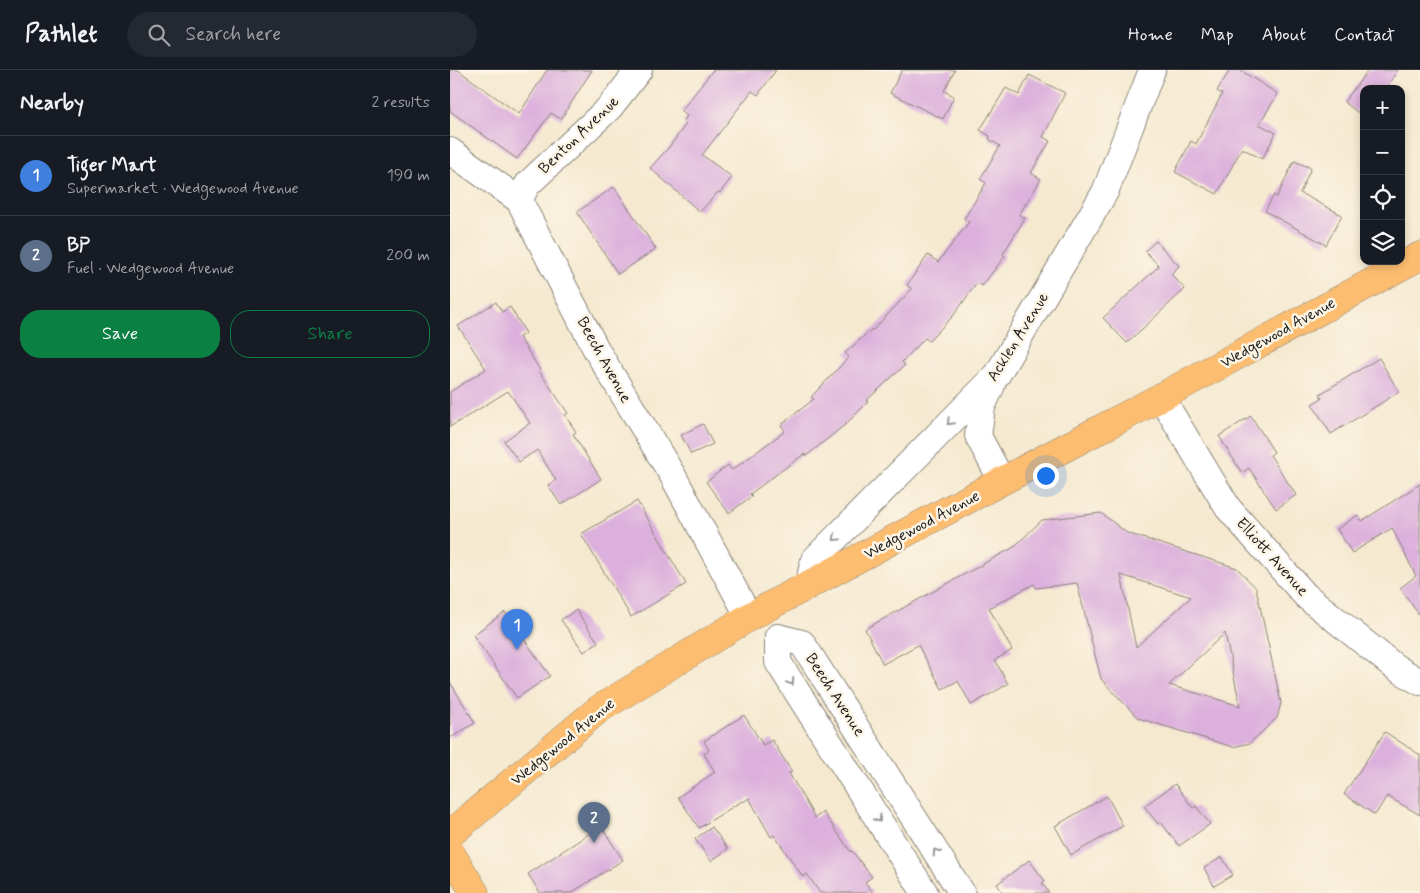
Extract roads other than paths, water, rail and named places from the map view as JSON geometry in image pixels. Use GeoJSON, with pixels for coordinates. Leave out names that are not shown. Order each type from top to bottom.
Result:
{"type":"FeatureCollection","features":[{"type":"Feature","properties":{"kind":"main road","name":"Wedgewood Avenue"},"geometry":{"type":"LineString","coordinates":[[450,834],[599,709],[756,614],[1420,256]]}},
{"type":"Feature","properties":{"kind":"main road"},"geometry":{"type":"LineString","coordinates":[[450,852],[475,893]]}},
{"type":"Feature","properties":{"kind":"street","name":"Benton Avenue"},"geometry":{"type":"LineString","coordinates":[[520,200],[528,184],[610,108],[639,70]]}},
{"type":"Feature","properties":{"kind":"street","name":"Acklen Avenue"},"geometry":{"type":"LineString","coordinates":[[808,586],[814,560],[997,375],[1106,192],[1152,70]]}},
{"type":"Feature","properties":{"kind":"street","name":"Beech Avenue"},"geometry":{"type":"LineString","coordinates":[[450,151],[520,200],[598,351],[756,614],[778,637],[802,643],[962,893]]}},
{"type":"Feature","properties":{"kind":"street"},"geometry":{"type":"LineString","coordinates":[[997,375],[982,407],[978,436],[1002,481]]}},
{"type":"Feature","properties":{"kind":"street","name":"Elliott Avenue"},"geometry":{"type":"LineString","coordinates":[[1161,397],[1228,508],[1306,596],[1395,667],[1420,682]]}},
{"type":"Feature","properties":{"kind":"street","name":"Beech Avenue"},"geometry":{"type":"LineString","coordinates":[[778,637],[778,662],[925,893]]}},
{"type":"Feature","properties":{"kind":"place","name":"Tiger Mart"},"geometry":{"type":"Point","coordinates":[517,650]}},
{"type":"Feature","properties":{"kind":"place","name":"BP"},"geometry":{"type":"Point","coordinates":[594,843]}}]}
